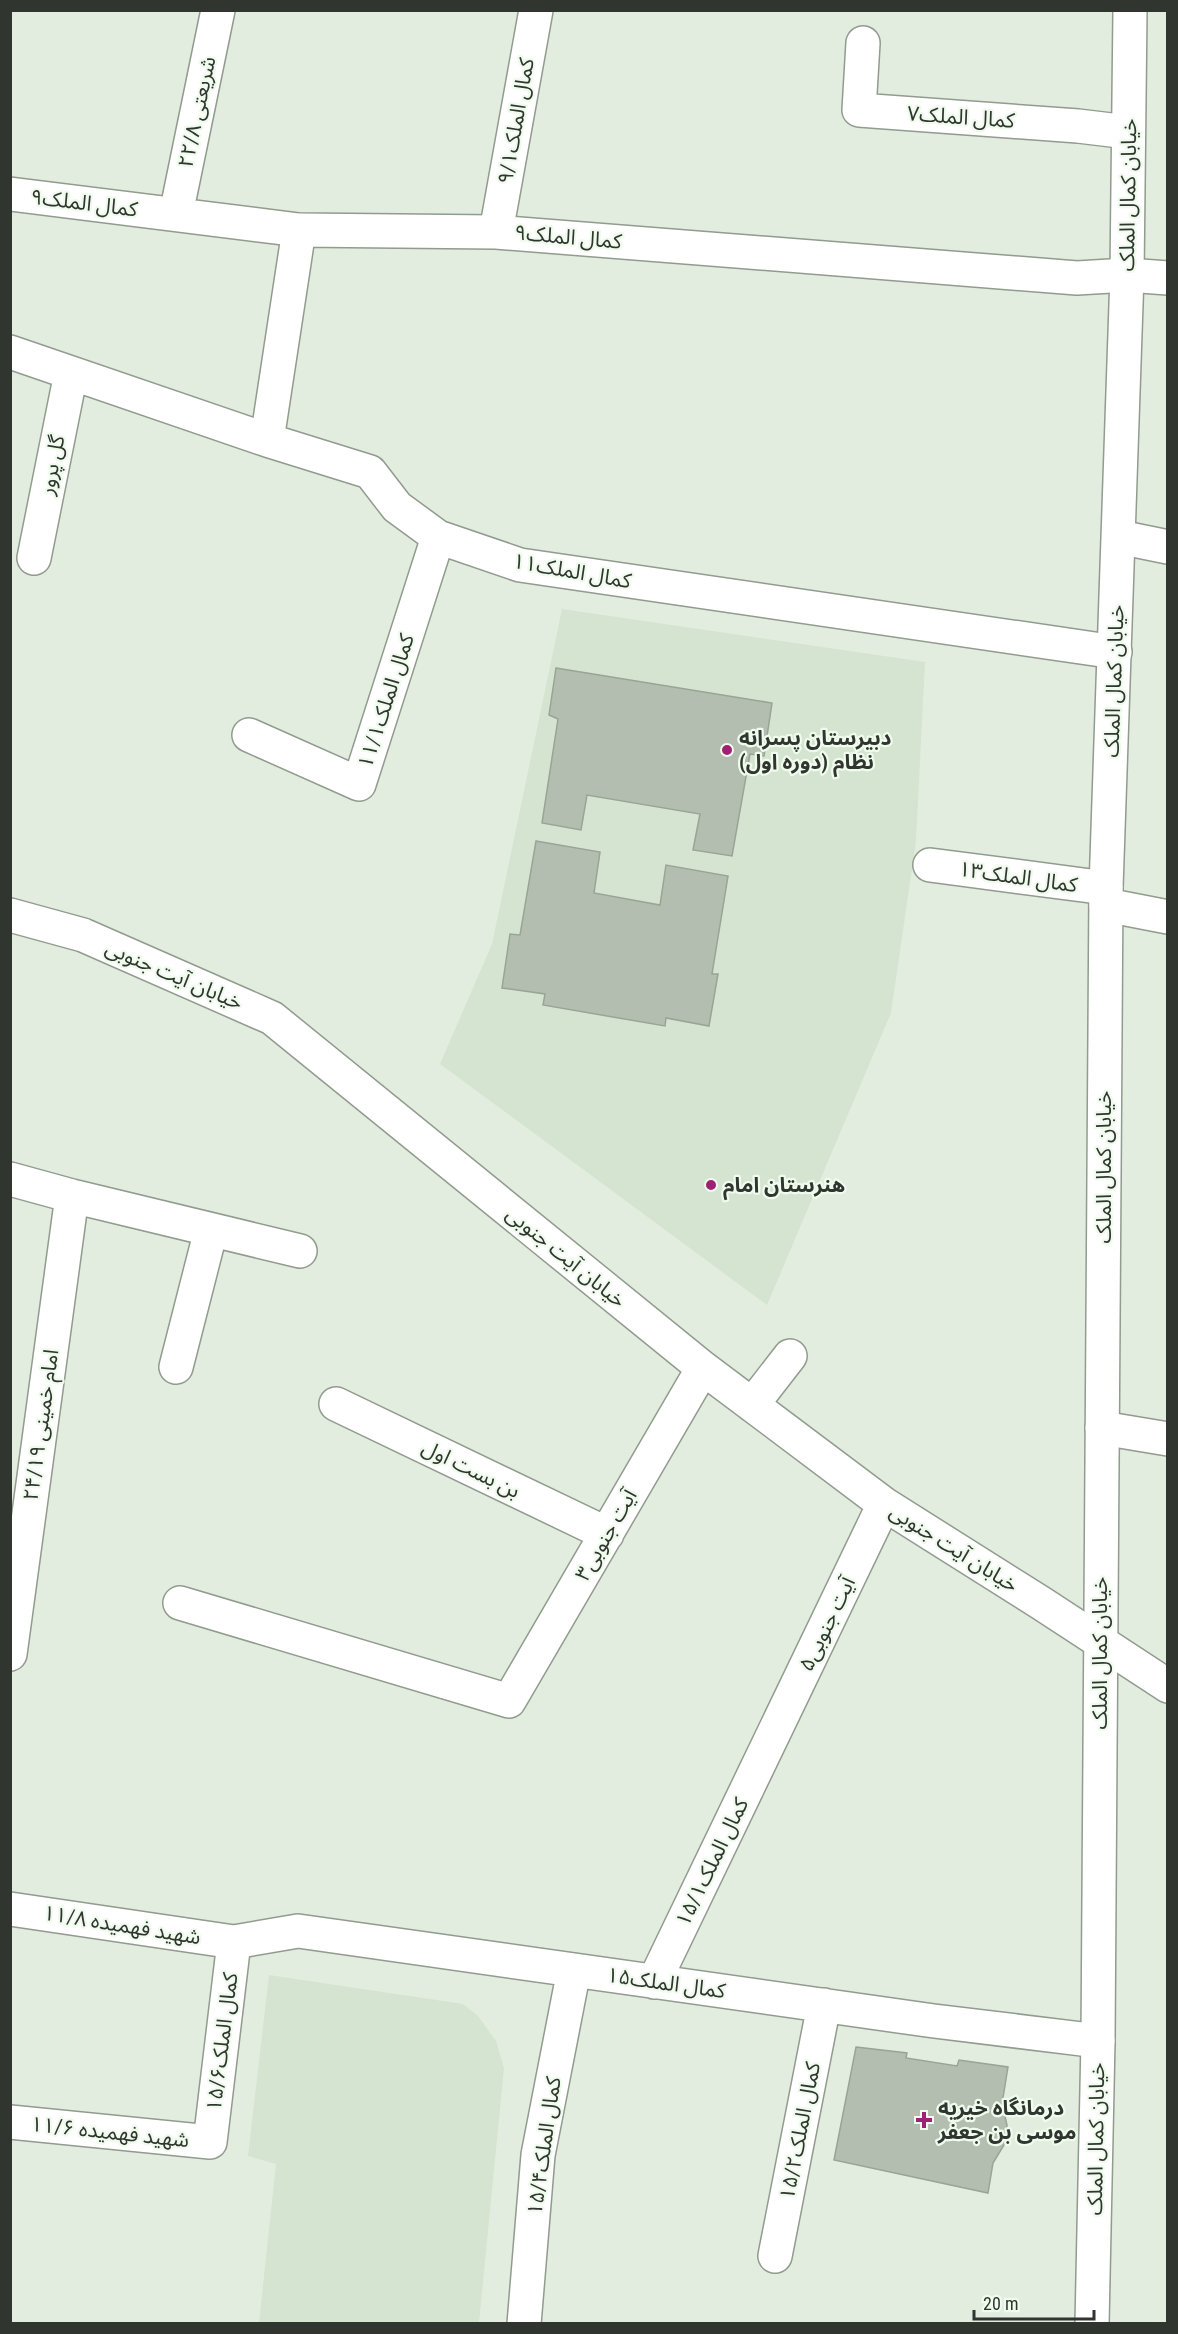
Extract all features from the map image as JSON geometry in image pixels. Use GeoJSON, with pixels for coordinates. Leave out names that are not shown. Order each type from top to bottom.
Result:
{"type":"FeatureCollection","features":[{"type":"Feature","properties":{"kind":"street","name":"شریعتی ۲۲/۸"},"geometry":{"type":"LineString","coordinates":[[176,214],[218,10]]}},
{"type":"Feature","properties":{"kind":"street","name":"کمال الملک۹/۱"},"geometry":{"type":"LineString","coordinates":[[496,232],[536,10]]}},
{"type":"Feature","properties":{"kind":"street","name":"خیابان کمال الملک"},"geometry":{"type":"LineString","coordinates":[[1092,2324],[1098,2041],[1106,897],[1127,275],[1130,10]]}},
{"type":"Feature","properties":{"kind":"street","name":"کمال الملک۷"},"geometry":{"type":"LineString","coordinates":[[863,43],[860,110],[1078,126],[1128,132]]}},
{"type":"Feature","properties":{"kind":"street","name":"کمال الملک۹"},"geometry":{"type":"LineString","coordinates":[[10,194],[300,230],[496,232],[1077,278],[1127,275],[1167,279]]}},
{"type":"Feature","properties":{"kind":"street"},"geometry":{"type":"LineString","coordinates":[[267,440],[300,230]]}},
{"type":"Feature","properties":{"kind":"street","name":"کمال الملک۱۱"},"geometry":{"type":"LineString","coordinates":[[10,352],[267,440],[370,472],[397,507],[438,537],[520,565],[1115,652]]}},
{"type":"Feature","properties":{"kind":"street","name":"گل پرور"},"geometry":{"type":"LineString","coordinates":[[34,558],[71,373]]}},
{"type":"Feature","properties":{"kind":"street","name":"کمال الملک۱۱/۱"},"geometry":{"type":"LineString","coordinates":[[249,735],[359,784],[438,537]]}},
{"type":"Feature","properties":{"kind":"street"},"geometry":{"type":"LineString","coordinates":[[1119,537],[1167,547]]}},
{"type":"Feature","properties":{"kind":"street","name":"کمال الملک۱۳"},"geometry":{"type":"LineString","coordinates":[[930,865],[1106,897],[1167,917]]}},
{"type":"Feature","properties":{"kind":"street","name":"خیابان آیت جنوبی"},"geometry":{"type":"LineString","coordinates":[[10,915],[83,935],[272,1018],[703,1368],[884,1504],[1167,1686]]}},
{"type":"Feature","properties":{"kind":"street"},"geometry":{"type":"LineString","coordinates":[[10,1179],[300,1251]]}},
{"type":"Feature","properties":{"kind":"street","name":"امام خمینی ۲۴/۱۹"},"geometry":{"type":"LineString","coordinates":[[10,1654],[72,1196]]}},
{"type":"Feature","properties":{"kind":"street"},"geometry":{"type":"LineString","coordinates":[[176,1367],[211,1230]]}},
{"type":"Feature","properties":{"kind":"street"},"geometry":{"type":"LineString","coordinates":[[753,1405],[790,1356]]}},
{"type":"Feature","properties":{"kind":"street","name":"آیت جنوبی۳"},"geometry":{"type":"LineString","coordinates":[[180,1603],[509,1701],[703,1368]]}},
{"type":"Feature","properties":{"kind":"street","name":"بن بست اول"},"geometry":{"type":"LineString","coordinates":[[336,1404],[607,1534]]}},
{"type":"Feature","properties":{"kind":"street"},"geometry":{"type":"LineString","coordinates":[[1102,1428],[1167,1439]]}},
{"type":"Feature","properties":{"kind":"street","name":"آیت جنوبی۵"},"geometry":{"type":"LineString","coordinates":[[769,1743],[884,1504]]}},
{"type":"Feature","properties":{"kind":"street","name":"کمال الملک۱۵/۱"},"geometry":{"type":"LineString","coordinates":[[654,1982],[769,1743]]}},
{"type":"Feature","properties":{"kind":"street","name":"شهید فهمیده ۱۱/۸"},"geometry":{"type":"LineString","coordinates":[[10,1909],[234,1942]]}},
{"type":"Feature","properties":{"kind":"street","name":"کمال الملک۱۵"},"geometry":{"type":"LineString","coordinates":[[234,1942],[298,1931],[654,1982],[1098,2041]]}},
{"type":"Feature","properties":{"kind":"street","name":"کمال الملک۱۵/۶"},"geometry":{"type":"LineString","coordinates":[[210,2142],[234,1942]]}},
{"type":"Feature","properties":{"kind":"street","name":"کمال الملک۱۵/۴"},"geometry":{"type":"LineString","coordinates":[[524,2324],[538,2155],[574,1970]]}},
{"type":"Feature","properties":{"kind":"street","name":"کمال الملک۱۵/۲"},"geometry":{"type":"LineString","coordinates":[[775,2256],[824,2005]]}},
{"type":"Feature","properties":{"kind":"street","name":"شهید فهمیده ۱۱/۶"},"geometry":{"type":"LineString","coordinates":[[10,2122],[210,2142]]}},
{"type":"Feature","properties":{"kind":"shaded area"},"geometry":{"type":"Polygon","coordinates":[[[562,609],[925,662],[916,841],[891,1013],[767,1305],[440,1064],[492,944],[562,609]]]}},
{"type":"Feature","properties":{"kind":"shaded area"},"geometry":{"type":"Polygon","coordinates":[[[269,1975],[463,2004],[478,2016],[496,2041],[504,2068],[479,2323],[259,2323],[276,2164],[248,2156],[269,1975]]]}},
{"type":"Feature","properties":{"kind":"building"},"geometry":{"type":"Polygon","coordinates":[[[556,668],[772,703],[764,756],[750,754],[732,856],[693,850],[700,814],[587,795],[581,830],[542,823],[558,719],[549,715],[556,668]]]}},
{"type":"Feature","properties":{"kind":"building"},"geometry":{"type":"Polygon","coordinates":[[[536,841],[600,852],[594,893],[660,905],[666,865],[728,876],[712,974],[718,974],[709,1026],[666,1018],[665,1026],[543,1005],[545,994],[502,988],[510,934],[520,935],[536,841]]]}},
{"type":"Feature","properties":{"kind":"building","name":"درمانگاه خیریه موسی بن جعفر"},"geometry":{"type":"Polygon","coordinates":[[[856,2047],[907,2053],[906,2058],[957,2066],[959,2060],[1008,2067],[1002,2104],[1007,2125],[1006,2135],[1004,2145],[993,2163],[988,2193],[834,2160],[856,2047]]]}},
{"type":"Feature","properties":{"kind":"place","name":"دبیرستان پسرانه نظام (دوره اول)"},"geometry":{"type":"Point","coordinates":[727,750]}},
{"type":"Feature","properties":{"kind":"place","name":"هنرستان امام"},"geometry":{"type":"Point","coordinates":[711,1185]}},
{"type":"Feature","properties":{"kind":"place","name":"درمانگاه خیریه موسی بن جعفر"},"geometry":{"type":"Point","coordinates":[924,2120]}}]}
